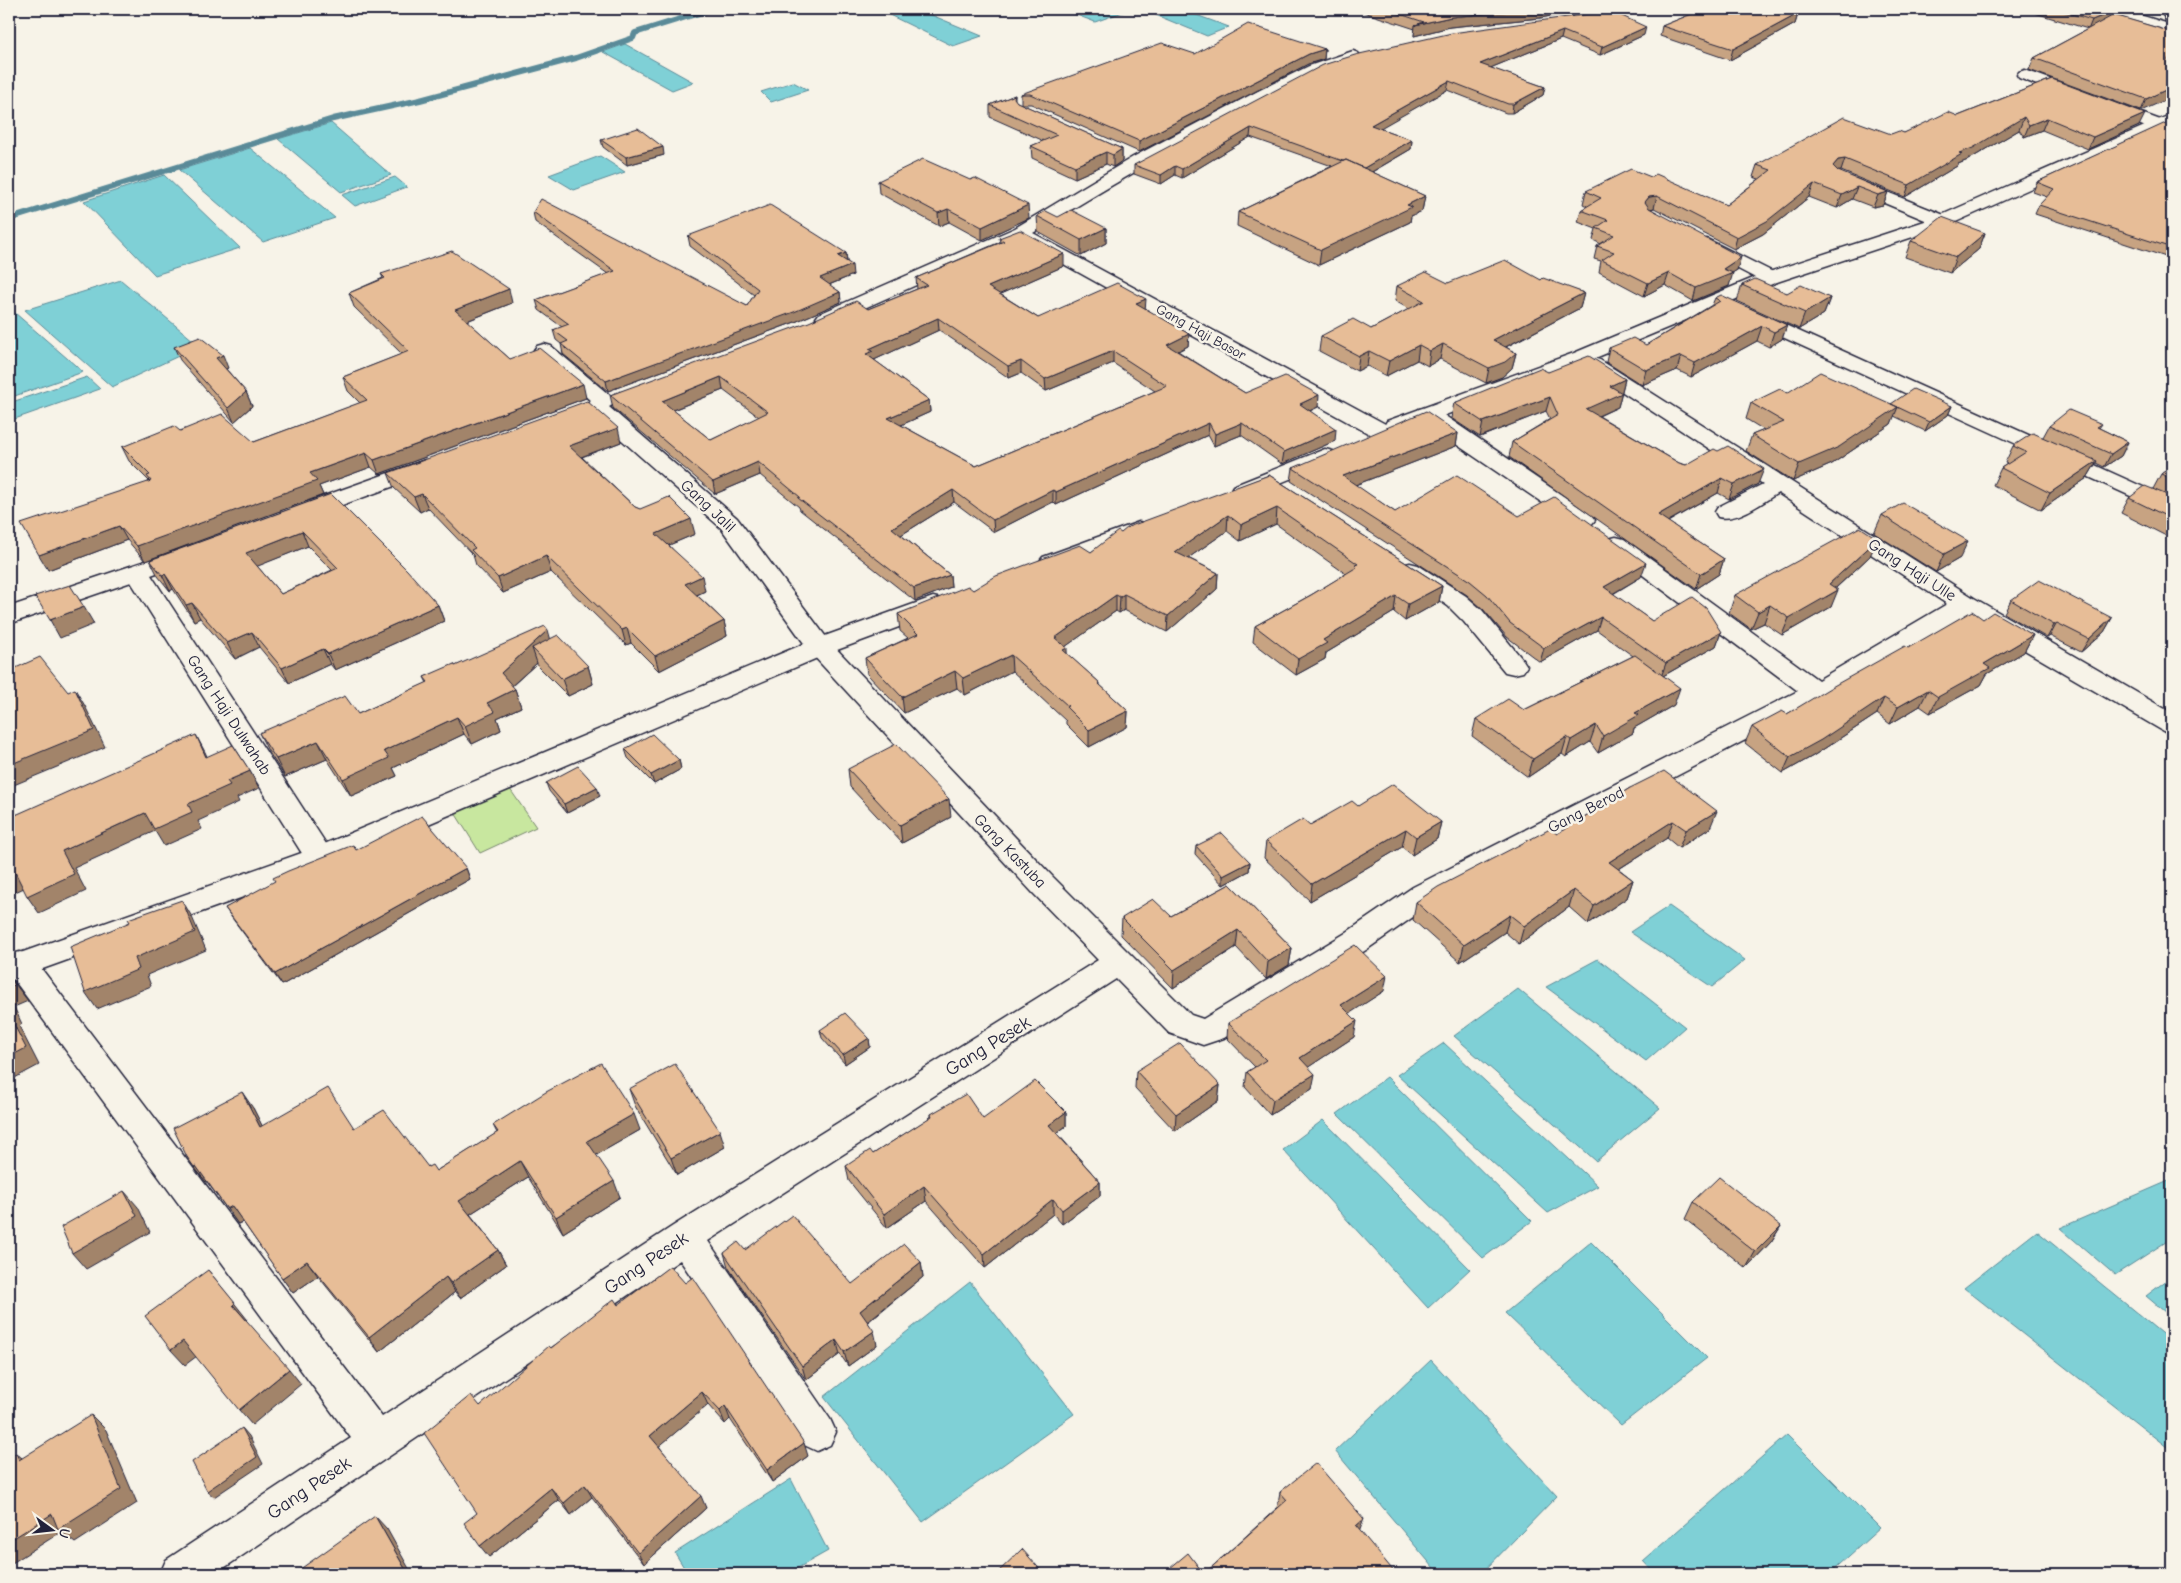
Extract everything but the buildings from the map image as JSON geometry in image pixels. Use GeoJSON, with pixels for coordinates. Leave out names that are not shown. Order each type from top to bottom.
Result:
{"type":"FeatureCollection","features":[{"type":"Feature","properties":{"kind":"street"},"geometry":{"type":"LineString","coordinates":[[1558,21],[1632,9]]}},
{"type":"Feature","properties":{"kind":"street"},"geometry":{"type":"LineString","coordinates":[[2107,9],[2172,30]]}},
{"type":"Feature","properties":{"kind":"street"},"geometry":{"type":"LineString","coordinates":[[2167,9],[2172,19]]}},
{"type":"Feature","properties":{"kind":"street"},"geometry":{"type":"LineString","coordinates":[[812,324],[1021,232],[1130,157],[1315,69],[1375,50]]}},
{"type":"Feature","properties":{"kind":"street"},"geometry":{"type":"LineString","coordinates":[[2025,75],[2165,122]]}},
{"type":"Feature","properties":{"kind":"street"},"geometry":{"type":"LineString","coordinates":[[1223,498],[1270,480],[1381,431],[1581,356],[1719,301],[1770,278],[1943,221],[2165,122]]}},
{"type":"Feature","properties":{"kind":"street"},"geometry":{"type":"LineString","coordinates":[[1840,178],[1943,221]]}},
{"type":"Feature","properties":{"kind":"street","name":"Gang Haji Basor"},"geometry":{"type":"LineString","coordinates":[[1021,232],[1381,431]]}},
{"type":"Feature","properties":{"kind":"street"},"geometry":{"type":"LineString","coordinates":[[1695,238],[1770,278]]}},
{"type":"Feature","properties":{"kind":"street"},"geometry":{"type":"LineString","coordinates":[[1719,301],[2172,508]]}},
{"type":"Feature","properties":{"kind":"street","name":"Gang Jalil"},"geometry":{"type":"LineString","coordinates":[[544,350],[729,523],[820,648]]}},
{"type":"Feature","properties":{"kind":"street","name":"Gang Haji Ulle"},"geometry":{"type":"LineString","coordinates":[[1581,356],[1965,604],[2172,725]]}},
{"type":"Feature","properties":{"kind":"street"},"geometry":{"type":"LineString","coordinates":[[1427,414],[1580,518],[1818,692]]}},
{"type":"Feature","properties":{"kind":"street"},"geometry":{"type":"LineString","coordinates":[[282,519],[446,460]]}},
{"type":"Feature","properties":{"kind":"street"},"geometry":{"type":"LineString","coordinates":[[1270,480],[1294,496]]}},
{"type":"Feature","properties":{"kind":"street"},"geometry":{"type":"LineString","coordinates":[[1726,512],[1779,484]]}},
{"type":"Feature","properties":{"kind":"street"},"geometry":{"type":"LineString","coordinates":[[1026,571],[1157,522]]}},
{"type":"Feature","properties":{"kind":"street"},"geometry":{"type":"LineString","coordinates":[[9,616],[138,573],[200,549]]}},
{"type":"Feature","properties":{"kind":"street"},"geometry":{"type":"LineString","coordinates":[[1394,559],[1457,601],[1473,616],[1514,666]]}},
{"type":"Feature","properties":{"kind":"street","name":"Gang Haji Dulwahab"},"geometry":{"type":"LineString","coordinates":[[138,573],[320,858]]}},
{"type":"Feature","properties":{"kind":"street"},"geometry":{"type":"LineString","coordinates":[[377,1442],[14,966],[320,858],[820,648],[951,599]]}},
{"type":"Feature","properties":{"kind":"street","name":"Gang Berod"},"geometry":{"type":"LineString","coordinates":[[1214,1030],[1355,942],[1423,896],[1818,692],[1965,604]]}},
{"type":"Feature","properties":{"kind":"street","name":"Gang Kastuba"},"geometry":{"type":"LineString","coordinates":[[820,648],[1023,864],[1180,1024],[1203,1032],[1214,1030]]}},
{"type":"Feature","properties":{"kind":"street","name":"Gang Pesek"},"geometry":{"type":"LineString","coordinates":[[180,1574],[685,1237],[1119,962]]}},
{"type":"Feature","properties":{"kind":"street"},"geometry":{"type":"LineString","coordinates":[[685,1237],[817,1432]]}},
{"type":"Feature","properties":{"kind":"green space"},"geometry":{"type":"Polygon","coordinates":[[[501,776],[536,827],[480,853],[447,800],[501,776]]]}},
{"type":"Feature","properties":{"kind":"water"},"geometry":{"type":"Polygon","coordinates":[[[877,9],[917,9],[982,36],[953,46],[877,9]]]}},
{"type":"Feature","properties":{"kind":"water"},"geometry":{"type":"Polygon","coordinates":[[[1061,9],[1131,9],[1095,22],[1061,9]]]}},
{"type":"Feature","properties":{"kind":"water"},"geometry":{"type":"Polygon","coordinates":[[[1161,9],[1180,9],[1229,27],[1207,36],[1151,13],[1161,9]]]}},
{"type":"Feature","properties":{"kind":"water"},"geometry":{"type":"Polygon","coordinates":[[[625,44],[693,82],[672,90],[603,52],[625,44]]]}},
{"type":"Feature","properties":{"kind":"water"},"geometry":{"type":"Polygon","coordinates":[[[793,82],[808,90],[771,102],[761,92],[793,82]]]}},
{"type":"Feature","properties":{"kind":"water"},"geometry":{"type":"Polygon","coordinates":[[[331,123],[391,175],[341,192],[278,139],[331,123]]]}},
{"type":"Feature","properties":{"kind":"water"},"geometry":{"type":"Polygon","coordinates":[[[250,148],[335,218],[263,242],[179,170],[250,148]]]}},
{"type":"Feature","properties":{"kind":"water"},"geometry":{"type":"Polygon","coordinates":[[[600,156],[625,172],[574,190],[549,175],[600,156]]]}},
{"type":"Feature","properties":{"kind":"water"},"geometry":{"type":"Polygon","coordinates":[[[164,175],[240,248],[155,275],[84,201],[164,175]]]}},
{"type":"Feature","properties":{"kind":"water"},"geometry":{"type":"Polygon","coordinates":[[[395,177],[407,187],[355,206],[342,195],[395,177]]]}},
{"type":"Feature","properties":{"kind":"water"},"geometry":{"type":"Polygon","coordinates":[[[121,280],[200,346],[112,387],[25,310],[121,280]]]}},
{"type":"Feature","properties":{"kind":"water"},"geometry":{"type":"Polygon","coordinates":[[[15,313],[83,372],[9,398],[9,315],[15,313]]]}},
{"type":"Feature","properties":{"kind":"water"},"geometry":{"type":"Polygon","coordinates":[[[87,377],[100,389],[9,421],[9,403],[87,377]]]}},
{"type":"Feature","properties":{"kind":"water"},"geometry":{"type":"Polygon","coordinates":[[[1669,906],[1745,960],[1712,987],[1630,932],[1669,906]]]}},
{"type":"Feature","properties":{"kind":"water"},"geometry":{"type":"Polygon","coordinates":[[[1598,959],[1685,1027],[1646,1061],[1546,987],[1598,959]]]}},
{"type":"Feature","properties":{"kind":"water"},"geometry":{"type":"Polygon","coordinates":[[[1518,989],[1660,1108],[1596,1161],[1454,1036],[1518,989]]]}},
{"type":"Feature","properties":{"kind":"water"},"geometry":{"type":"Polygon","coordinates":[[[1444,1043],[1598,1186],[1548,1213],[1397,1075],[1444,1043]]]}},
{"type":"Feature","properties":{"kind":"water"},"geometry":{"type":"Polygon","coordinates":[[[1387,1077],[1532,1221],[1483,1258],[1337,1114],[1387,1077]]]}},
{"type":"Feature","properties":{"kind":"water"},"geometry":{"type":"Polygon","coordinates":[[[1323,1120],[1470,1269],[1428,1308],[1283,1150],[1323,1120]]]}},
{"type":"Feature","properties":{"kind":"water"},"geometry":{"type":"Polygon","coordinates":[[[2171,1180],[2172,1238],[2115,1275],[2060,1228],[2171,1180]]]}},
{"type":"Feature","properties":{"kind":"water"},"geometry":{"type":"Polygon","coordinates":[[[2037,1231],[2172,1342],[2172,1451],[1964,1288],[2037,1231]]]}},
{"type":"Feature","properties":{"kind":"water"},"geometry":{"type":"Polygon","coordinates":[[[1591,1242],[1707,1358],[1621,1425],[1505,1313],[1591,1242]]]}},
{"type":"Feature","properties":{"kind":"water"},"geometry":{"type":"Polygon","coordinates":[[[2172,1276],[2172,1318],[2146,1296],[2172,1276]]]}},
{"type":"Feature","properties":{"kind":"water"},"geometry":{"type":"Polygon","coordinates":[[[970,1282],[1074,1414],[923,1522],[824,1397],[970,1282]]]}},
{"type":"Feature","properties":{"kind":"water"},"geometry":{"type":"Polygon","coordinates":[[[1431,1360],[1557,1496],[1481,1574],[1439,1574],[1335,1451],[1431,1360]]]}},
{"type":"Feature","properties":{"kind":"water"},"geometry":{"type":"Polygon","coordinates":[[[1787,1435],[1880,1528],[1829,1574],[1655,1574],[1643,1561],[1787,1435]]]}},
{"type":"Feature","properties":{"kind":"water"},"geometry":{"type":"Polygon","coordinates":[[[791,1479],[828,1551],[787,1574],[688,1574],[675,1553],[791,1479]]]}},
{"type":"Feature","properties":{"kind":"waterway"},"geometry":{"type":"LineString","coordinates":[[9,219],[333,119],[420,100],[576,58],[633,38],[635,33],[712,9]]}}]}
